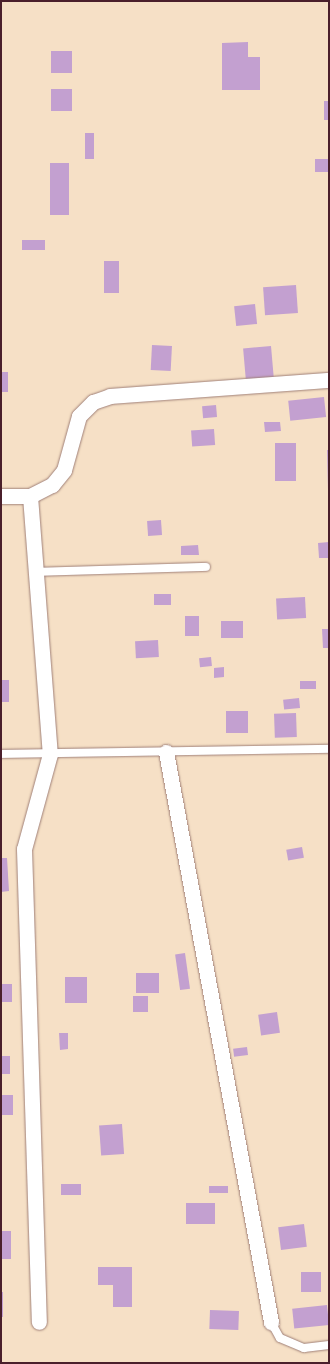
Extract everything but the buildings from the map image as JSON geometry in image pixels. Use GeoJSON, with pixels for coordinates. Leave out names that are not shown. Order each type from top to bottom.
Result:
{"type":"FeatureCollection","features":[{"type":"Feature","properties":{"kind":"street"},"geometry":{"type":"LineString","coordinates":[[1,496],[30,496],[52,485],[64,470],[79,416],[93,402],[110,396],[329,380]]}},
{"type":"Feature","properties":{"kind":"street"},"geometry":{"type":"LineString","coordinates":[[30,496],[50,754],[24,849],[39,1322]]}},
{"type":"Feature","properties":{"kind":"street"},"geometry":{"type":"LineString","coordinates":[[166,752],[271,1322]]}},
{"type":"Feature","properties":{"kind":"lane"},"geometry":{"type":"LineString","coordinates":[[36,572],[206,567]]}},
{"type":"Feature","properties":{"kind":"lane"},"geometry":{"type":"LineString","coordinates":[[1,754],[329,749]]}},
{"type":"Feature","properties":{"kind":"lane"},"geometry":{"type":"LineString","coordinates":[[271,1322],[280,1338],[304,1348],[329,1345]]}}]}
